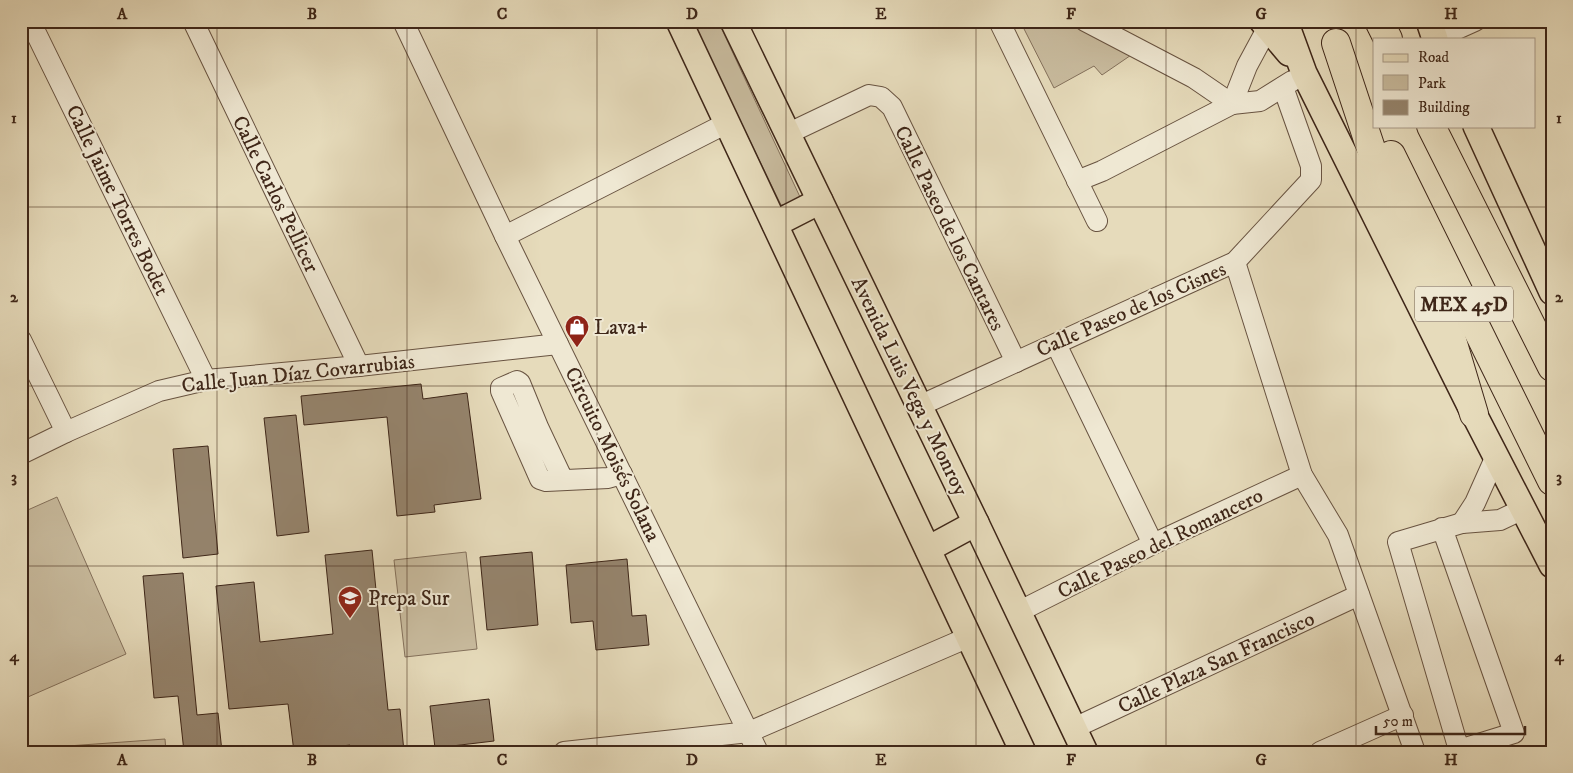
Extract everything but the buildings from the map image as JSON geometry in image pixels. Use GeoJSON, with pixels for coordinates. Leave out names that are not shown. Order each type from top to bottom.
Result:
{"type":"FeatureCollection","features":[{"type":"Feature","properties":{"kind":"highway"},"geometry":{"type":"LineString","coordinates":[[1380,21],[1388,38]]}},
{"type":"Feature","properties":{"kind":"highway"},"geometry":{"type":"LineString","coordinates":[[1331,32],[1373,119]]}},
{"type":"Feature","properties":{"kind":"highway"},"geometry":{"type":"LineString","coordinates":[[1331,32],[1380,176],[1443,310],[1474,414]]}},
{"type":"Feature","properties":{"kind":"highway","name":"MEX 45D"},"geometry":{"type":"LineString","coordinates":[[1378,128],[1552,481]]}},
{"type":"Feature","properties":{"kind":"highway","name":"MEX 45D"},"geometry":{"type":"LineString","coordinates":[[1432,128],[1552,367]]}},
{"type":"Feature","properties":{"kind":"main road"},"geometry":{"type":"LineString","coordinates":[[679,21],[1023,752]]}},
{"type":"Feature","properties":{"kind":"main road","name":"Avenida Luis Vega y Monroy"},"geometry":{"type":"LineString","coordinates":[[733,21],[976,523],[1072,729],[1085,752]]}},
{"type":"Feature","properties":{"kind":"main road"},"geometry":{"type":"LineString","coordinates":[[1429,21],[1435,38]]}},
{"type":"Feature","properties":{"kind":"main road"},"geometry":{"type":"LineString","coordinates":[[1272,23],[1304,73],[1552,566]]}},
{"type":"Feature","properties":{"kind":"main road"},"geometry":{"type":"LineString","coordinates":[[1477,128],[1552,292]]}},
{"type":"Feature","properties":{"kind":"main road"},"geometry":{"type":"LineString","coordinates":[[775,224],[820,201]]}},
{"type":"Feature","properties":{"kind":"main road"},"geometry":{"type":"LineString","coordinates":[[928,549],[976,523]]}},
{"type":"Feature","properties":{"kind":"street","name":"Calle Jaime Torres Bodet"},"geometry":{"type":"LineString","coordinates":[[30,21],[206,380]]}},
{"type":"Feature","properties":{"kind":"street","name":"Calle Carlos Pellicer"},"geometry":{"type":"LineString","coordinates":[[193,21],[359,366]]}},
{"type":"Feature","properties":{"kind":"street","name":"Circuito Moisés Solana"},"geometry":{"type":"LineString","coordinates":[[403,21],[505,236],[758,752]]}},
{"type":"Feature","properties":{"kind":"street"},"geometry":{"type":"LineString","coordinates":[[998,21],[1096,221]]}},
{"type":"Feature","properties":{"kind":"street"},"geometry":{"type":"LineString","coordinates":[[1085,21],[1194,78],[1232,104]]}},
{"type":"Feature","properties":{"kind":"street"},"geometry":{"type":"LineString","coordinates":[[1437,38],[1476,21]]}},
{"type":"Feature","properties":{"kind":"street"},"geometry":{"type":"LineString","coordinates":[[1232,104],[1247,66],[1272,23]]}},
{"type":"Feature","properties":{"kind":"street"},"geometry":{"type":"LineString","coordinates":[[1077,181],[1102,171],[1232,104],[1260,101],[1304,73]]}},
{"type":"Feature","properties":{"kind":"street","name":"Calle Paseo de los Cisnes"},"geometry":{"type":"LineString","coordinates":[[919,406],[1235,262],[1311,180],[1311,166],[1283,88]]}},
{"type":"Feature","properties":{"kind":"street","name":"Calle Paseo de los Cantares"},"geometry":{"type":"LineString","coordinates":[[787,134],[869,95],[881,97],[892,107],[1016,362]]}},
{"type":"Feature","properties":{"kind":"street"},"geometry":{"type":"LineString","coordinates":[[505,236],[727,124]]}},
{"type":"Feature","properties":{"kind":"street"},"geometry":{"type":"LineString","coordinates":[[1235,262],[1302,475],[1338,534],[1415,752]]}},
{"type":"Feature","properties":{"kind":"street"},"geometry":{"type":"LineString","coordinates":[[21,340],[66,432]]}},
{"type":"Feature","properties":{"kind":"street","name":"Calle Juan Díaz Covarrubias"},"geometry":{"type":"LineString","coordinates":[[21,454],[159,391],[206,380],[359,366],[558,344]]}},
{"type":"Feature","properties":{"kind":"street"},"geometry":{"type":"LineString","coordinates":[[1056,344],[1152,544]]}},
{"type":"Feature","properties":{"kind":"street"},"geometry":{"type":"LineString","coordinates":[[1462,523],[1476,503],[1496,456]]}},
{"type":"Feature","properties":{"kind":"street"},"geometry":{"type":"LineString","coordinates":[[563,480],[608,478],[622,474]]}},
{"type":"Feature","properties":{"kind":"street","name":"Calle Paseo del Romancero"},"geometry":{"type":"LineString","coordinates":[[1018,612],[1152,544],[1302,475]]}},
{"type":"Feature","properties":{"kind":"street"},"geometry":{"type":"LineString","coordinates":[[1442,528],[1514,733],[1459,750],[1398,542],[1442,528],[1462,523],[1500,520],[1523,509]]}},
{"type":"Feature","properties":{"kind":"street","name":"Calle Plaza San Francisco"},"geometry":{"type":"LineString","coordinates":[[1072,729],[1359,594]]}},
{"type":"Feature","properties":{"kind":"street"},"geometry":{"type":"LineString","coordinates":[[564,752],[611,749],[749,732],[969,637]]}},
{"type":"Feature","properties":{"kind":"street"},"geometry":{"type":"LineString","coordinates":[[1320,752],[1403,714]]}},
{"type":"Feature","properties":{"kind":"green space"},"geometry":{"type":"Polygon","coordinates":[[[692,21],[718,21],[800,197],[792,204],[781,205],[692,21]]]}},
{"type":"Feature","properties":{"kind":"green space"},"geometry":{"type":"Polygon","coordinates":[[[1020,21],[1077,21],[1137,51],[1102,75],[1094,66],[1054,88],[1020,21]]]}},
{"type":"Feature","properties":{"kind":"green space"},"geometry":{"type":"Polygon","coordinates":[[[57,497],[126,654],[21,700],[21,513],[57,497]]]}},
{"type":"Feature","properties":{"kind":"green space"},"geometry":{"type":"Polygon","coordinates":[[[466,552],[477,649],[405,657],[394,560],[466,552]]]}},
{"type":"Feature","properties":{"kind":"green space"},"geometry":{"type":"Polygon","coordinates":[[[165,739],[166,752],[26,752],[26,749],[165,739]]]}},
{"type":"Feature","properties":{"kind":"place","name":"Lava+"},"geometry":{"type":"Point","coordinates":[577,348]}},
{"type":"Feature","properties":{"kind":"place","name":"Prepa Sur"},"geometry":{"type":"Point","coordinates":[350,619]}}]}
